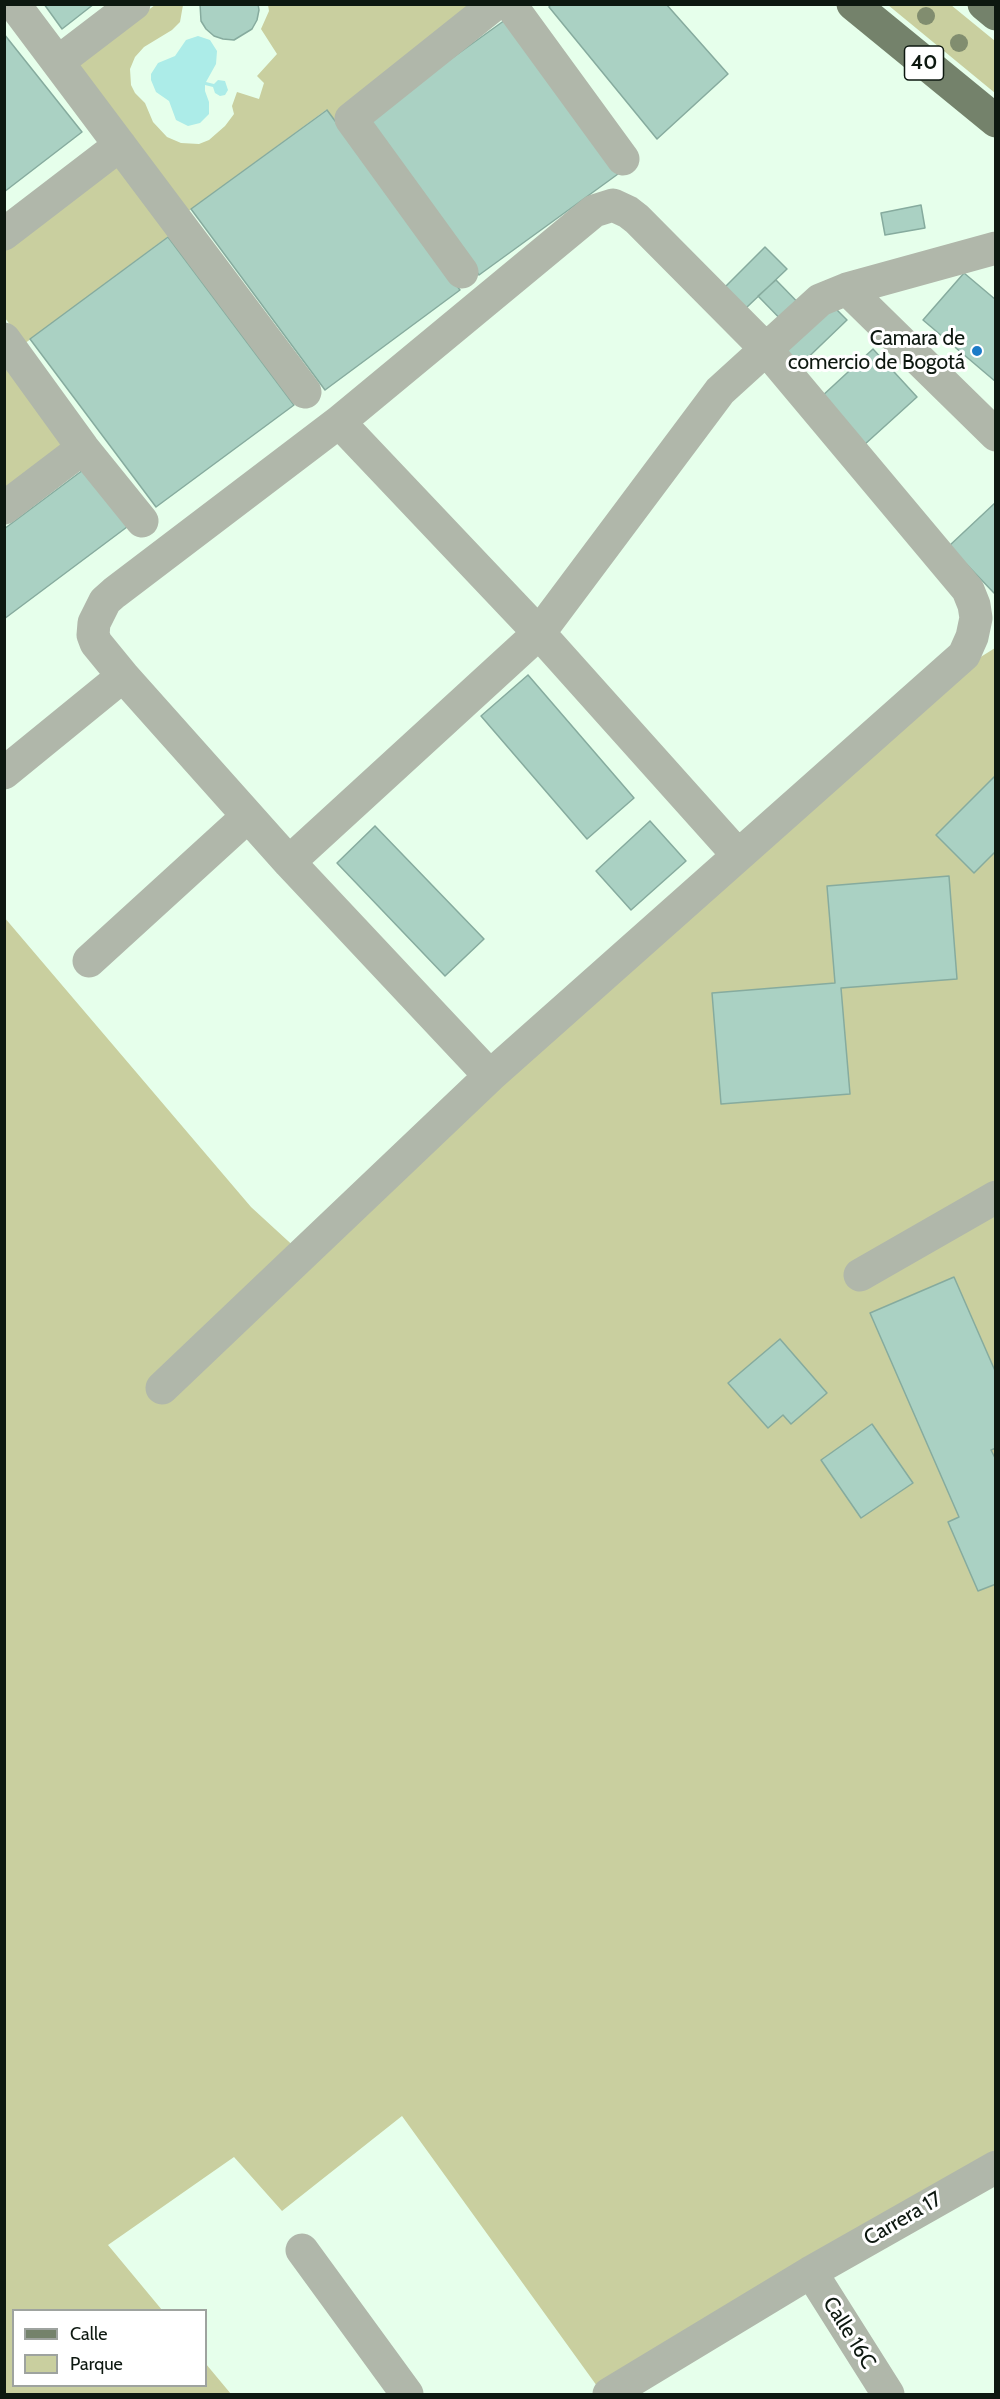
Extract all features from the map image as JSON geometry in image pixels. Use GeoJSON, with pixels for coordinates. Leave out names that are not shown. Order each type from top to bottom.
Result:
{"type":"FeatureCollection","features":[{"type":"Feature","properties":{"kind":"main road","name":"40"},"geometry":{"type":"LineString","coordinates":[[853,4],[996,121]]}},
{"type":"Feature","properties":{"kind":"main road"},"geometry":{"type":"LineString","coordinates":[[984,4],[996,14]]}},
{"type":"Feature","properties":{"kind":"street"},"geometry":{"type":"LineString","coordinates":[[14,4],[305,392]]}},
{"type":"Feature","properties":{"kind":"street"},"geometry":{"type":"LineString","coordinates":[[58,62],[134,4]]}},
{"type":"Feature","properties":{"kind":"street"},"geometry":{"type":"LineString","coordinates":[[462,272],[351,119],[495,4]]}},
{"type":"Feature","properties":{"kind":"street"},"geometry":{"type":"LineString","coordinates":[[510,4],[623,159]]}},
{"type":"Feature","properties":{"kind":"street"},"geometry":{"type":"LineString","coordinates":[[4,234],[120,145]]}},
{"type":"Feature","properties":{"kind":"street"},"geometry":{"type":"LineString","coordinates":[[490,1076],[289,862],[100,651],[93,635],[94,623],[105,601],[339,422],[586,217],[606,206],[621,208],[637,219],[766,349],[968,590],[976,618],[972,637],[964,655]]}},
{"type":"Feature","properties":{"kind":"street"},"geometry":{"type":"LineString","coordinates":[[289,862],[539,633],[720,391],[820,300],[847,289],[996,248]]}},
{"type":"Feature","properties":{"kind":"street"},"geometry":{"type":"LineString","coordinates":[[847,289],[996,435]]}},
{"type":"Feature","properties":{"kind":"street"},"geometry":{"type":"LineString","coordinates":[[4,339],[141,521]]}},
{"type":"Feature","properties":{"kind":"street"},"geometry":{"type":"LineString","coordinates":[[339,422],[539,633],[737,854]]}},
{"type":"Feature","properties":{"kind":"street"},"geometry":{"type":"LineString","coordinates":[[4,508],[84,448]]}},
{"type":"Feature","properties":{"kind":"street"},"geometry":{"type":"LineString","coordinates":[[162,1388],[490,1076],[737,854],[964,655],[996,635]]}},
{"type":"Feature","properties":{"kind":"street"},"geometry":{"type":"LineString","coordinates":[[4,773],[123,676]]}},
{"type":"Feature","properties":{"kind":"street"},"geometry":{"type":"LineString","coordinates":[[89,961],[248,816]]}},
{"type":"Feature","properties":{"kind":"street"},"geometry":{"type":"LineString","coordinates":[[860,1275],[996,1197]]}},
{"type":"Feature","properties":{"kind":"street","name":"Carrera 17"},"geometry":{"type":"LineString","coordinates":[[609,2394],[811,2272],[996,2167]]}},
{"type":"Feature","properties":{"kind":"street"},"geometry":{"type":"LineString","coordinates":[[302,2250],[407,2394]]}},
{"type":"Feature","properties":{"kind":"street","name":"Calle 16C"},"geometry":{"type":"LineString","coordinates":[[811,2272],[888,2394]]}},
{"type":"Feature","properties":{"kind":"green space"},"geometry":{"type":"Polygon","coordinates":[[[155,5],[183,5],[180,22],[172,30],[144,47],[135,57],[130,69],[131,85],[145,103],[153,122],[167,137],[181,143],[199,144],[209,140],[225,126],[234,114],[232,106],[237,92],[259,99],[264,83],[257,76],[277,54],[261,29],[269,11],[268,5],[475,5],[340,128],[326,110],[186,213],[74,66],[155,5]]]}},
{"type":"Feature","properties":{"kind":"green space"},"geometry":{"type":"Polygon","coordinates":[[[888,5],[951,5],[995,41],[995,93],[888,5]]]}},
{"type":"Feature","properties":{"kind":"green space"},"geometry":{"type":"Polygon","coordinates":[[[118,163],[170,235],[24,344],[5,318],[4,250],[118,163]]]}},
{"type":"Feature","properties":{"kind":"green space"},"geometry":{"type":"Polygon","coordinates":[[[4,362],[66,445],[4,491],[4,362]]]}},
{"type":"Feature","properties":{"kind":"green space"},"geometry":{"type":"Polygon","coordinates":[[[995,648],[995,2152],[597,2386],[402,2116],[282,2211],[234,2157],[108,2245],[161,2309],[12,2309],[12,2387],[207,2387],[207,2365],[231,2394],[5,2394],[4,917],[251,1207],[312,1263],[506,1079],[979,658],[995,648]]]}},
{"type":"Feature","properties":{"kind":"water"},"geometry":{"type":"Polygon","coordinates":[[[198,36],[210,40],[217,51],[216,64],[206,82],[214,84],[218,80],[225,81],[228,90],[225,95],[220,96],[215,93],[213,87],[205,85],[209,114],[200,123],[188,126],[176,120],[169,101],[156,92],[151,74],[158,63],[175,56],[186,40],[198,36]]]}},
{"type":"Feature","properties":{"kind":"building"},"geometry":{"type":"Polygon","coordinates":[[[44,4],[94,4],[62,29],[44,4]]]}},
{"type":"Feature","properties":{"kind":"building"},"geometry":{"type":"Polygon","coordinates":[[[200,4],[258,4],[259,10],[252,29],[234,40],[223,39],[214,36],[206,29],[201,21],[200,4]]]}},
{"type":"Feature","properties":{"kind":"building"},"geometry":{"type":"Polygon","coordinates":[[[551,4],[666,4],[728,74],[657,139],[549,7],[551,4]]]}},
{"type":"Feature","properties":{"kind":"building"},"geometry":{"type":"Polygon","coordinates":[[[505,20],[618,174],[479,275],[366,120],[505,20]]]}},
{"type":"Feature","properties":{"kind":"building"},"geometry":{"type":"Polygon","coordinates":[[[4,34],[82,132],[4,192],[4,34]]]}},
{"type":"Feature","properties":{"kind":"building"},"geometry":{"type":"Polygon","coordinates":[[[327,110],[460,290],[325,390],[191,209],[327,110]]]}},
{"type":"Feature","properties":{"kind":"building"},"geometry":{"type":"Polygon","coordinates":[[[921,205],[925,228],[885,235],[881,213],[921,205]]]}},
{"type":"Feature","properties":{"kind":"building"},"geometry":{"type":"Polygon","coordinates":[[[168,237],[294,405],[156,507],[30,339],[168,237]]]}},
{"type":"Feature","properties":{"kind":"building"},"geometry":{"type":"Polygon","coordinates":[[[765,247],[787,269],[746,308],[725,287],[765,247]]]}},
{"type":"Feature","properties":{"kind":"building","name":"Camara de comercio de Bogotá"},"geometry":{"type":"Polygon","coordinates":[[[964,273],[996,300],[996,382],[923,320],[964,273]]]}},
{"type":"Feature","properties":{"kind":"building"},"geometry":{"type":"Polygon","coordinates":[[[776,280],[813,318],[829,302],[847,320],[796,369],[780,352],[797,336],[758,296],[776,280]]]}},
{"type":"Feature","properties":{"kind":"building"},"geometry":{"type":"Polygon","coordinates":[[[873,349],[917,397],[864,445],[821,397],[873,349]]]}},
{"type":"Feature","properties":{"kind":"building"},"geometry":{"type":"Polygon","coordinates":[[[87,467],[131,524],[4,619],[4,529],[87,467]]]}},
{"type":"Feature","properties":{"kind":"building"},"geometry":{"type":"Polygon","coordinates":[[[996,502],[996,591],[994,593],[949,546],[996,502]]]}},
{"type":"Feature","properties":{"kind":"building"},"geometry":{"type":"Polygon","coordinates":[[[528,675],[634,798],[587,839],[481,716],[528,675]]]}},
{"type":"Feature","properties":{"kind":"building"},"geometry":{"type":"Polygon","coordinates":[[[996,775],[996,851],[974,873],[936,835],[996,775]]]}},
{"type":"Feature","properties":{"kind":"building"},"geometry":{"type":"Polygon","coordinates":[[[650,821],[686,861],[631,910],[596,871],[650,821]]]}},
{"type":"Feature","properties":{"kind":"building"},"geometry":{"type":"Polygon","coordinates":[[[375,826],[484,939],[445,976],[337,863],[375,826]]]}},
{"type":"Feature","properties":{"kind":"building"},"geometry":{"type":"Polygon","coordinates":[[[949,876],[957,979],[841,988],[850,1094],[721,1104],[712,993],[835,983],[827,886],[949,876]]]}},
{"type":"Feature","properties":{"kind":"building"},"geometry":{"type":"Polygon","coordinates":[[[954,1277],[996,1373],[996,1448],[991,1450],[996,1460],[996,1584],[978,1591],[948,1522],[959,1517],[870,1313],[954,1277]]]}},
{"type":"Feature","properties":{"kind":"building"},"geometry":{"type":"Polygon","coordinates":[[[780,1339],[827,1393],[791,1424],[783,1415],[768,1428],[728,1383],[780,1339]]]}},
{"type":"Feature","properties":{"kind":"building"},"geometry":{"type":"Polygon","coordinates":[[[872,1424],[913,1483],[861,1518],[821,1460],[872,1424]]]}},
{"type":"Feature","properties":{"kind":"place","name":"Camara de comercio de Bogotá"},"geometry":{"type":"Point","coordinates":[977,351]}}]}
